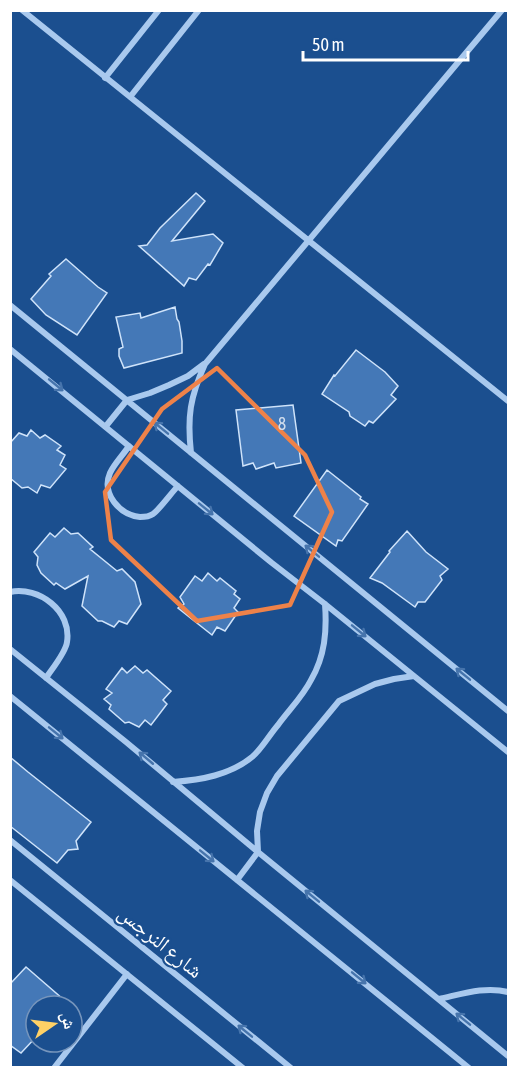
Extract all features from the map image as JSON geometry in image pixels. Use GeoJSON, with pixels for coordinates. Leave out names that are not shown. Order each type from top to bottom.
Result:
{"type":"FeatureCollection","features":[{"type":"Feature","properties":{"kind":"street"},"geometry":{"type":"LineString","coordinates":[[22,10],[508,401]]}},
{"type":"Feature","properties":{"kind":"street"},"geometry":{"type":"LineString","coordinates":[[105,78],[159,10]]}},
{"type":"Feature","properties":{"kind":"street"},"geometry":{"type":"LineString","coordinates":[[130,97],[200,10]]}},
{"type":"Feature","properties":{"kind":"street"},"geometry":{"type":"LineString","coordinates":[[191,453],[190,407],[195,385],[205,364],[502,10]]}},
{"type":"Feature","properties":{"kind":"street"},"geometry":{"type":"LineString","coordinates":[[10,305],[508,711]]}},
{"type":"Feature","properties":{"kind":"street"},"geometry":{"type":"LineString","coordinates":[[10,349],[508,752]]}},
{"type":"Feature","properties":{"kind":"street"},"geometry":{"type":"LineString","coordinates":[[106,426],[127,400],[169,386],[205,364]]}},
{"type":"Feature","properties":{"kind":"street"},"geometry":{"type":"LineString","coordinates":[[129,446],[110,474],[108,486],[111,498],[119,508],[130,515],[142,517],[153,515],[178,486]]}},
{"type":"Feature","properties":{"kind":"street"},"geometry":{"type":"LineString","coordinates":[[10,592],[25,591],[45,597],[61,613],[68,634],[67,645],[46,678]]}},
{"type":"Feature","properties":{"kind":"street"},"geometry":{"type":"LineString","coordinates":[[173,782],[215,776],[253,757],[311,681],[325,644],[325,604]]}},
{"type":"Feature","properties":{"kind":"street"},"geometry":{"type":"LineString","coordinates":[[10,649],[508,1056]]}},
{"type":"Feature","properties":{"kind":"street"},"geometry":{"type":"LineString","coordinates":[[237,880],[258,852],[257,831],[260,812],[267,793],[277,776],[339,701],[375,684],[414,676]]}},
{"type":"Feature","properties":{"kind":"street"},"geometry":{"type":"LineString","coordinates":[[10,696],[469,1068]]}},
{"type":"Feature","properties":{"kind":"street","name":"شارع النرجس"},"geometry":{"type":"LineString","coordinates":[[10,840],[291,1068]]}},
{"type":"Feature","properties":{"kind":"street"},"geometry":{"type":"LineString","coordinates":[[10,880],[243,1068]]}},
{"type":"Feature","properties":{"kind":"street"},"geometry":{"type":"LineString","coordinates":[[54,1068],[127,974]]}},
{"type":"Feature","properties":{"kind":"street"},"geometry":{"type":"LineString","coordinates":[[438,999],[484,989],[508,992]]}},
{"type":"Feature","properties":{"kind":"highlighted area"},"geometry":{"type":"Polygon","coordinates":[[[217,368],[305,455],[332,512],[290,605],[197,621],[111,540],[105,492],[162,409],[217,368]]]}},
{"type":"Feature","properties":{"kind":"building"},"geometry":{"type":"Polygon","coordinates":[[[196,193],[205,201],[172,241],[213,234],[223,243],[210,265],[208,264],[196,280],[189,278],[184,286],[139,246],[147,245],[160,228],[196,193]]]}},
{"type":"Feature","properties":{"kind":"building"},"geometry":{"type":"Polygon","coordinates":[[[66,259],[107,293],[77,335],[46,315],[31,299],[51,276],[49,274],[66,259]]]}},
{"type":"Feature","properties":{"kind":"building"},"geometry":{"type":"Polygon","coordinates":[[[175,307],[182,341],[182,353],[124,368],[119,356],[119,349],[123,347],[116,317],[140,313],[141,318],[175,307]]]}},
{"type":"Feature","properties":{"kind":"building"},"geometry":{"type":"Polygon","coordinates":[[[356,350],[385,372],[398,386],[391,395],[396,399],[373,423],[369,421],[365,426],[322,394],[334,375],[356,350]]]}},
{"type":"Feature","properties":{"kind":"building"},"geometry":{"type":"Polygon","coordinates":[[[293,405],[301,463],[276,468],[274,463],[256,469],[253,463],[243,466],[236,410],[293,405]]]}},
{"type":"Feature","properties":{"kind":"building"},"geometry":{"type":"Polygon","coordinates":[[[31,430],[40,438],[45,435],[61,446],[57,450],[65,455],[60,465],[66,469],[50,488],[41,485],[37,493],[28,487],[22,488],[10,478],[10,443],[19,433],[27,436],[31,430]]]}},
{"type":"Feature","properties":{"kind":"building"},"geometry":{"type":"Polygon","coordinates":[[[327,470],[368,504],[342,541],[338,540],[336,546],[294,516],[327,470]]]}},
{"type":"Feature","properties":{"kind":"building"},"geometry":{"type":"Polygon","coordinates":[[[64,528],[71,534],[78,533],[93,547],[90,549],[117,571],[122,569],[135,582],[141,604],[127,624],[119,621],[114,627],[98,621],[82,606],[88,576],[65,589],[56,583],[54,585],[41,573],[37,565],[38,557],[34,552],[50,533],[55,537],[64,528]]]}},
{"type":"Feature","properties":{"kind":"building"},"geometry":{"type":"Polygon","coordinates":[[[407,531],[426,552],[448,569],[440,576],[442,580],[425,602],[418,602],[415,607],[382,583],[370,578],[407,531]]]}},
{"type":"Feature","properties":{"kind":"building"},"geometry":{"type":"Polygon","coordinates":[[[208,573],[217,581],[220,578],[236,591],[234,594],[240,599],[234,608],[238,612],[225,631],[217,627],[212,635],[178,608],[184,604],[180,597],[195,576],[202,581],[208,573]]]}},
{"type":"Feature","properties":{"kind":"building"},"geometry":{"type":"Polygon","coordinates":[[[135,666],[143,673],[147,670],[171,691],[163,700],[167,704],[151,725],[145,720],[139,727],[129,722],[125,723],[109,709],[111,705],[104,699],[112,693],[106,689],[122,668],[127,673],[135,666]]]}},
{"type":"Feature","properties":{"kind":"building"},"geometry":{"type":"Polygon","coordinates":[[[10,757],[91,822],[76,841],[78,849],[68,850],[57,863],[10,826],[10,757]]]}},
{"type":"Feature","properties":{"kind":"building"},"geometry":{"type":"Polygon","coordinates":[[[26,967],[57,994],[24,994],[24,1050],[21,1053],[10,1045],[10,984],[26,967]]]}}]}
